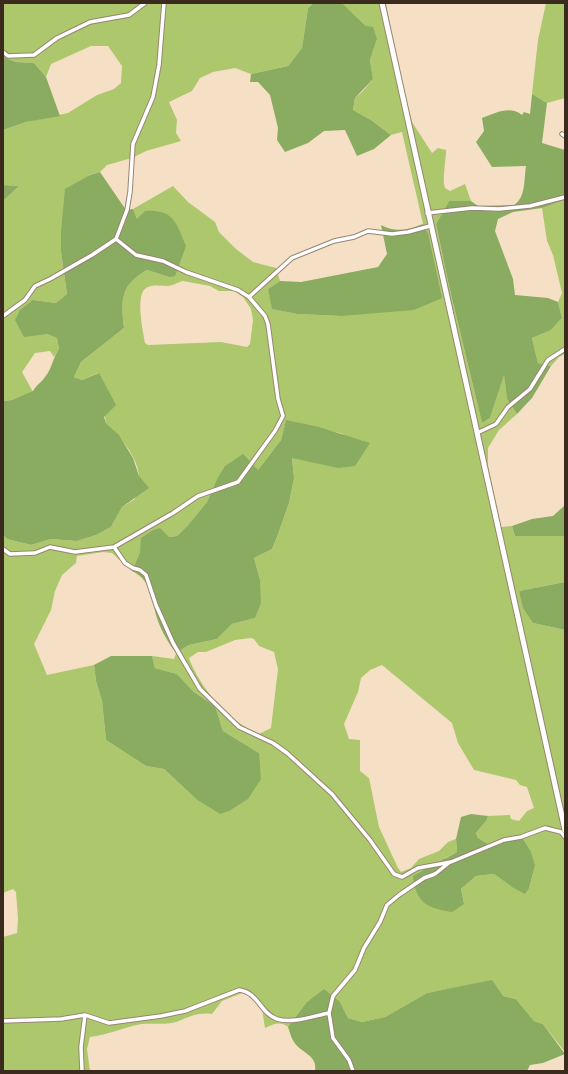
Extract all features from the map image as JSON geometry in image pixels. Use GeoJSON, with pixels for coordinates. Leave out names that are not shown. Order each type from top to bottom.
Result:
{"type":"FeatureCollection","features":[{"type":"Feature","properties":{"kind":"street"},"geometry":{"type":"LineString","coordinates":[[3,52],[8,56],[34,55],[57,38],[90,22],[129,14],[145,3]]}},
{"type":"Feature","properties":{"kind":"street"},"geometry":{"type":"LineString","coordinates":[[3,316],[24,300],[35,286],[92,255],[116,239],[126,210],[130,192],[133,144],[153,98],[159,65],[164,3]]}},
{"type":"Feature","properties":{"kind":"street"},"geometry":{"type":"LineString","coordinates":[[382,3],[427,213],[565,830]]}},
{"type":"Feature","properties":{"kind":"street"},"geometry":{"type":"LineString","coordinates":[[427,213],[472,208],[499,209],[565,197]]}},
{"type":"Feature","properties":{"kind":"street"},"geometry":{"type":"LineString","coordinates":[[249,297],[292,258],[334,241],[354,237],[368,231],[392,234],[408,232],[430,226]]}},
{"type":"Feature","properties":{"kind":"street"},"geometry":{"type":"LineString","coordinates":[[3,549],[10,554],[35,553],[50,546],[75,552],[114,547],[173,513],[198,496],[238,482],[282,420],[268,324],[265,316],[249,297],[238,290],[186,272],[164,261],[136,255],[116,239]]}},
{"type":"Feature","properties":{"kind":"street"},"geometry":{"type":"LineString","coordinates":[[477,433],[496,424],[508,407],[530,389],[548,360],[565,349]]}},
{"type":"Feature","properties":{"kind":"street"},"geometry":{"type":"LineString","coordinates":[[114,547],[126,563],[133,568],[140,570],[146,575],[156,605],[173,643],[200,689],[239,727],[273,743],[287,753],[332,794],[370,840],[394,874],[402,877],[418,868],[451,862],[504,840],[521,838],[545,828],[561,832],[565,836]]}},
{"type":"Feature","properties":{"kind":"street"},"geometry":{"type":"LineString","coordinates":[[353,1071],[349,1060],[333,1038],[329,1013],[333,996],[355,970],[387,905],[424,878],[435,874],[451,862]]}},
{"type":"Feature","properties":{"kind":"street"},"geometry":{"type":"LineString","coordinates":[[3,1021],[61,1020],[85,1015],[109,1023],[185,1011],[239,990],[247,991],[254,996],[269,1014],[277,1018],[285,1020],[302,1019],[309,1016],[329,1013]]}},
{"type":"Feature","properties":{"kind":"street"},"geometry":{"type":"LineString","coordinates":[[82,1071],[81,1047],[85,1015]]}},
{"type":"Feature","properties":{"kind":"green space"},"geometry":{"type":"Polygon","coordinates":[[[3,3],[313,3],[308,8],[302,48],[288,66],[251,74],[235,68],[213,72],[200,78],[192,91],[169,102],[177,120],[176,133],[181,141],[146,151],[132,158],[107,165],[100,172],[89,175],[61,252],[67,294],[56,303],[33,300],[47,334],[57,338],[59,349],[54,357],[50,351],[35,353],[22,372],[33,392],[12,400],[3,401],[3,201],[19,186],[3,185],[3,130],[26,122],[68,113],[97,95],[114,89],[121,83],[122,66],[108,46],[91,46],[51,64],[46,77],[34,63],[16,62],[3,57],[3,3]]]}},
{"type":"Feature","properties":{"kind":"green space"},"geometry":{"type":"Polygon","coordinates":[[[313,3],[342,3],[366,26],[373,27],[377,39],[370,60],[373,79],[355,98],[353,110],[371,120],[391,135],[374,149],[357,156],[345,130],[324,131],[308,143],[285,152],[277,140],[278,128],[270,95],[258,82],[250,82],[251,74],[288,66],[302,48],[308,8],[313,3]]]}},
{"type":"Feature","properties":{"kind":"green space"},"geometry":{"type":"Polygon","coordinates":[[[342,3],[386,3],[399,72],[412,122],[432,153],[438,148],[446,150],[444,175],[445,188],[450,191],[465,184],[471,201],[449,201],[436,224],[449,286],[482,423],[490,418],[504,374],[507,399],[517,414],[499,430],[488,448],[488,466],[501,527],[512,526],[515,536],[565,536],[565,582],[519,591],[533,623],[565,630],[565,1052],[543,1024],[534,1021],[516,999],[503,996],[454,988],[427,993],[385,1017],[362,1022],[348,1018],[340,1002],[306,1003],[288,1027],[282,1024],[274,1024],[265,1028],[262,1009],[245,992],[222,1001],[212,1014],[197,1014],[172,1023],[142,1024],[103,1035],[90,1037],[87,1049],[90,1071],[3,1071],[3,937],[17,933],[18,919],[16,892],[13,889],[3,893],[3,535],[7,539],[31,545],[51,539],[77,541],[96,535],[111,527],[122,507],[135,499],[139,477],[136,463],[127,447],[106,423],[98,373],[82,380],[74,377],[81,362],[124,328],[124,294],[132,281],[147,270],[169,277],[133,209],[173,186],[188,202],[215,222],[219,232],[236,249],[253,262],[276,268],[280,281],[268,289],[273,309],[297,314],[341,316],[428,233],[423,224],[402,132],[391,135],[371,120],[353,110],[355,98],[373,79],[370,60],[377,39],[342,3]],[[183,281],[170,286],[151,286],[146,288],[143,292],[140,305],[145,343],[148,345],[221,342],[247,347],[250,344],[253,320],[251,309],[243,297],[234,291],[219,291],[210,286],[183,281]],[[286,421],[281,440],[258,470],[217,479],[207,502],[188,525],[177,536],[169,537],[140,552],[132,571],[112,553],[103,552],[77,556],[76,563],[62,575],[55,591],[51,610],[34,644],[47,675],[94,665],[96,681],[102,701],[106,740],[146,766],[164,769],[196,799],[259,753],[223,731],[215,706],[194,692],[177,674],[155,668],[152,656],[174,659],[176,653],[189,645],[217,639],[232,624],[255,618],[260,580],[254,558],[272,549],[277,537],[289,503],[294,478],[292,458],[344,434],[286,421]],[[251,638],[235,640],[206,652],[198,652],[189,658],[200,681],[217,703],[237,721],[248,729],[259,734],[271,728],[278,669],[274,652],[259,646],[254,639],[251,638]],[[382,665],[370,670],[361,678],[358,692],[344,724],[349,739],[360,740],[360,771],[369,778],[379,827],[398,868],[401,872],[411,868],[419,859],[439,851],[448,842],[456,839],[457,852],[445,858],[464,904],[461,889],[476,876],[494,874],[512,887],[529,888],[535,866],[502,838],[488,844],[478,838],[476,833],[487,820],[488,816],[510,815],[511,819],[519,821],[527,811],[534,808],[527,787],[520,785],[516,780],[474,770],[458,743],[452,723],[382,665]]]}},
{"type":"Feature","properties":{"kind":"green space"},"geometry":{"type":"Polygon","coordinates":[[[546,3],[565,3],[565,98],[547,103],[532,94],[538,40],[546,3]]]}},
{"type":"Feature","properties":{"kind":"green space"},"geometry":{"type":"Polygon","coordinates":[[[3,57],[16,62],[34,63],[46,77],[60,116],[26,122],[3,130],[3,57]]]}},
{"type":"Feature","properties":{"kind":"green space"},"geometry":{"type":"Polygon","coordinates":[[[532,94],[547,103],[542,143],[565,150],[565,200],[542,208],[513,212],[498,219],[495,231],[513,279],[515,295],[548,298],[558,302],[562,318],[551,330],[532,338],[538,363],[551,366],[532,398],[517,414],[507,399],[504,375],[490,418],[482,423],[449,286],[436,224],[449,201],[471,201],[478,206],[514,205],[521,198],[523,193],[526,166],[492,167],[476,142],[484,131],[482,118],[507,110],[517,112],[522,115],[524,112],[530,114],[532,94]]]}},
{"type":"Feature","properties":{"kind":"green space"},"geometry":{"type":"Polygon","coordinates":[[[100,172],[126,210],[133,209],[137,219],[145,211],[155,211],[162,212],[173,219],[186,246],[175,276],[169,277],[147,270],[132,281],[124,294],[124,328],[81,362],[74,377],[82,380],[99,373],[116,405],[104,417],[106,423],[119,435],[133,458],[139,476],[149,488],[122,507],[111,527],[96,535],[77,541],[51,539],[31,545],[7,539],[3,535],[3,401],[12,400],[33,391],[44,379],[59,349],[57,338],[47,334],[24,337],[15,320],[20,310],[33,300],[56,303],[67,294],[61,252],[61,232],[65,189],[90,175],[100,172]]]}},
{"type":"Feature","properties":{"kind":"green space"},"geometry":{"type":"Polygon","coordinates":[[[3,185],[19,186],[3,201],[3,185]]]}},
{"type":"Feature","properties":{"kind":"green space"},"geometry":{"type":"Polygon","coordinates":[[[565,200],[565,354],[559,357],[551,366],[538,363],[532,338],[551,330],[562,318],[558,302],[562,293],[553,255],[547,241],[542,208],[565,200]]]}},
{"type":"Feature","properties":{"kind":"green space"},"geometry":{"type":"Polygon","coordinates":[[[423,224],[428,233],[442,298],[414,310],[341,316],[297,314],[272,309],[268,289],[280,281],[301,282],[378,267],[387,254],[381,225],[386,228],[402,230],[423,224]]]}},
{"type":"Feature","properties":{"kind":"green space"},"geometry":{"type":"Polygon","coordinates":[[[286,420],[319,427],[370,443],[355,466],[338,468],[292,458],[294,478],[289,503],[277,537],[272,549],[254,558],[260,580],[261,603],[255,618],[232,624],[217,639],[189,645],[176,653],[166,638],[160,625],[148,586],[139,575],[132,571],[140,552],[141,538],[153,530],[160,528],[169,537],[177,536],[207,502],[217,479],[225,466],[243,454],[258,470],[281,440],[286,420]]]}},
{"type":"Feature","properties":{"kind":"green space"},"geometry":{"type":"Polygon","coordinates":[[[565,491],[565,536],[515,536],[512,526],[532,519],[553,516],[564,506],[565,491]]]}},
{"type":"Feature","properties":{"kind":"green space"},"geometry":{"type":"Polygon","coordinates":[[[565,582],[565,630],[533,623],[523,608],[519,591],[565,582]]]}},
{"type":"Feature","properties":{"kind":"green space"},"geometry":{"type":"Polygon","coordinates":[[[111,656],[152,656],[155,668],[177,674],[194,692],[215,706],[223,731],[259,753],[261,779],[248,799],[229,811],[220,814],[196,799],[164,769],[146,766],[106,740],[102,701],[96,681],[94,665],[111,656]]]}},
{"type":"Feature","properties":{"kind":"green space"},"geometry":{"type":"Polygon","coordinates":[[[471,814],[488,816],[487,820],[476,833],[478,838],[488,844],[502,838],[523,839],[531,852],[535,866],[529,888],[525,894],[494,874],[476,876],[461,889],[464,904],[452,912],[429,906],[420,898],[413,876],[457,852],[456,839],[461,817],[471,814]]]}},
{"type":"Feature","properties":{"kind":"green space"},"geometry":{"type":"Polygon","coordinates":[[[492,980],[503,996],[516,999],[534,1021],[543,1024],[565,1054],[543,1063],[530,1065],[527,1071],[315,1071],[314,1061],[297,1046],[291,1037],[288,1027],[306,1003],[324,989],[340,1002],[348,1018],[362,1022],[385,1017],[427,993],[492,980]]]}}]}
